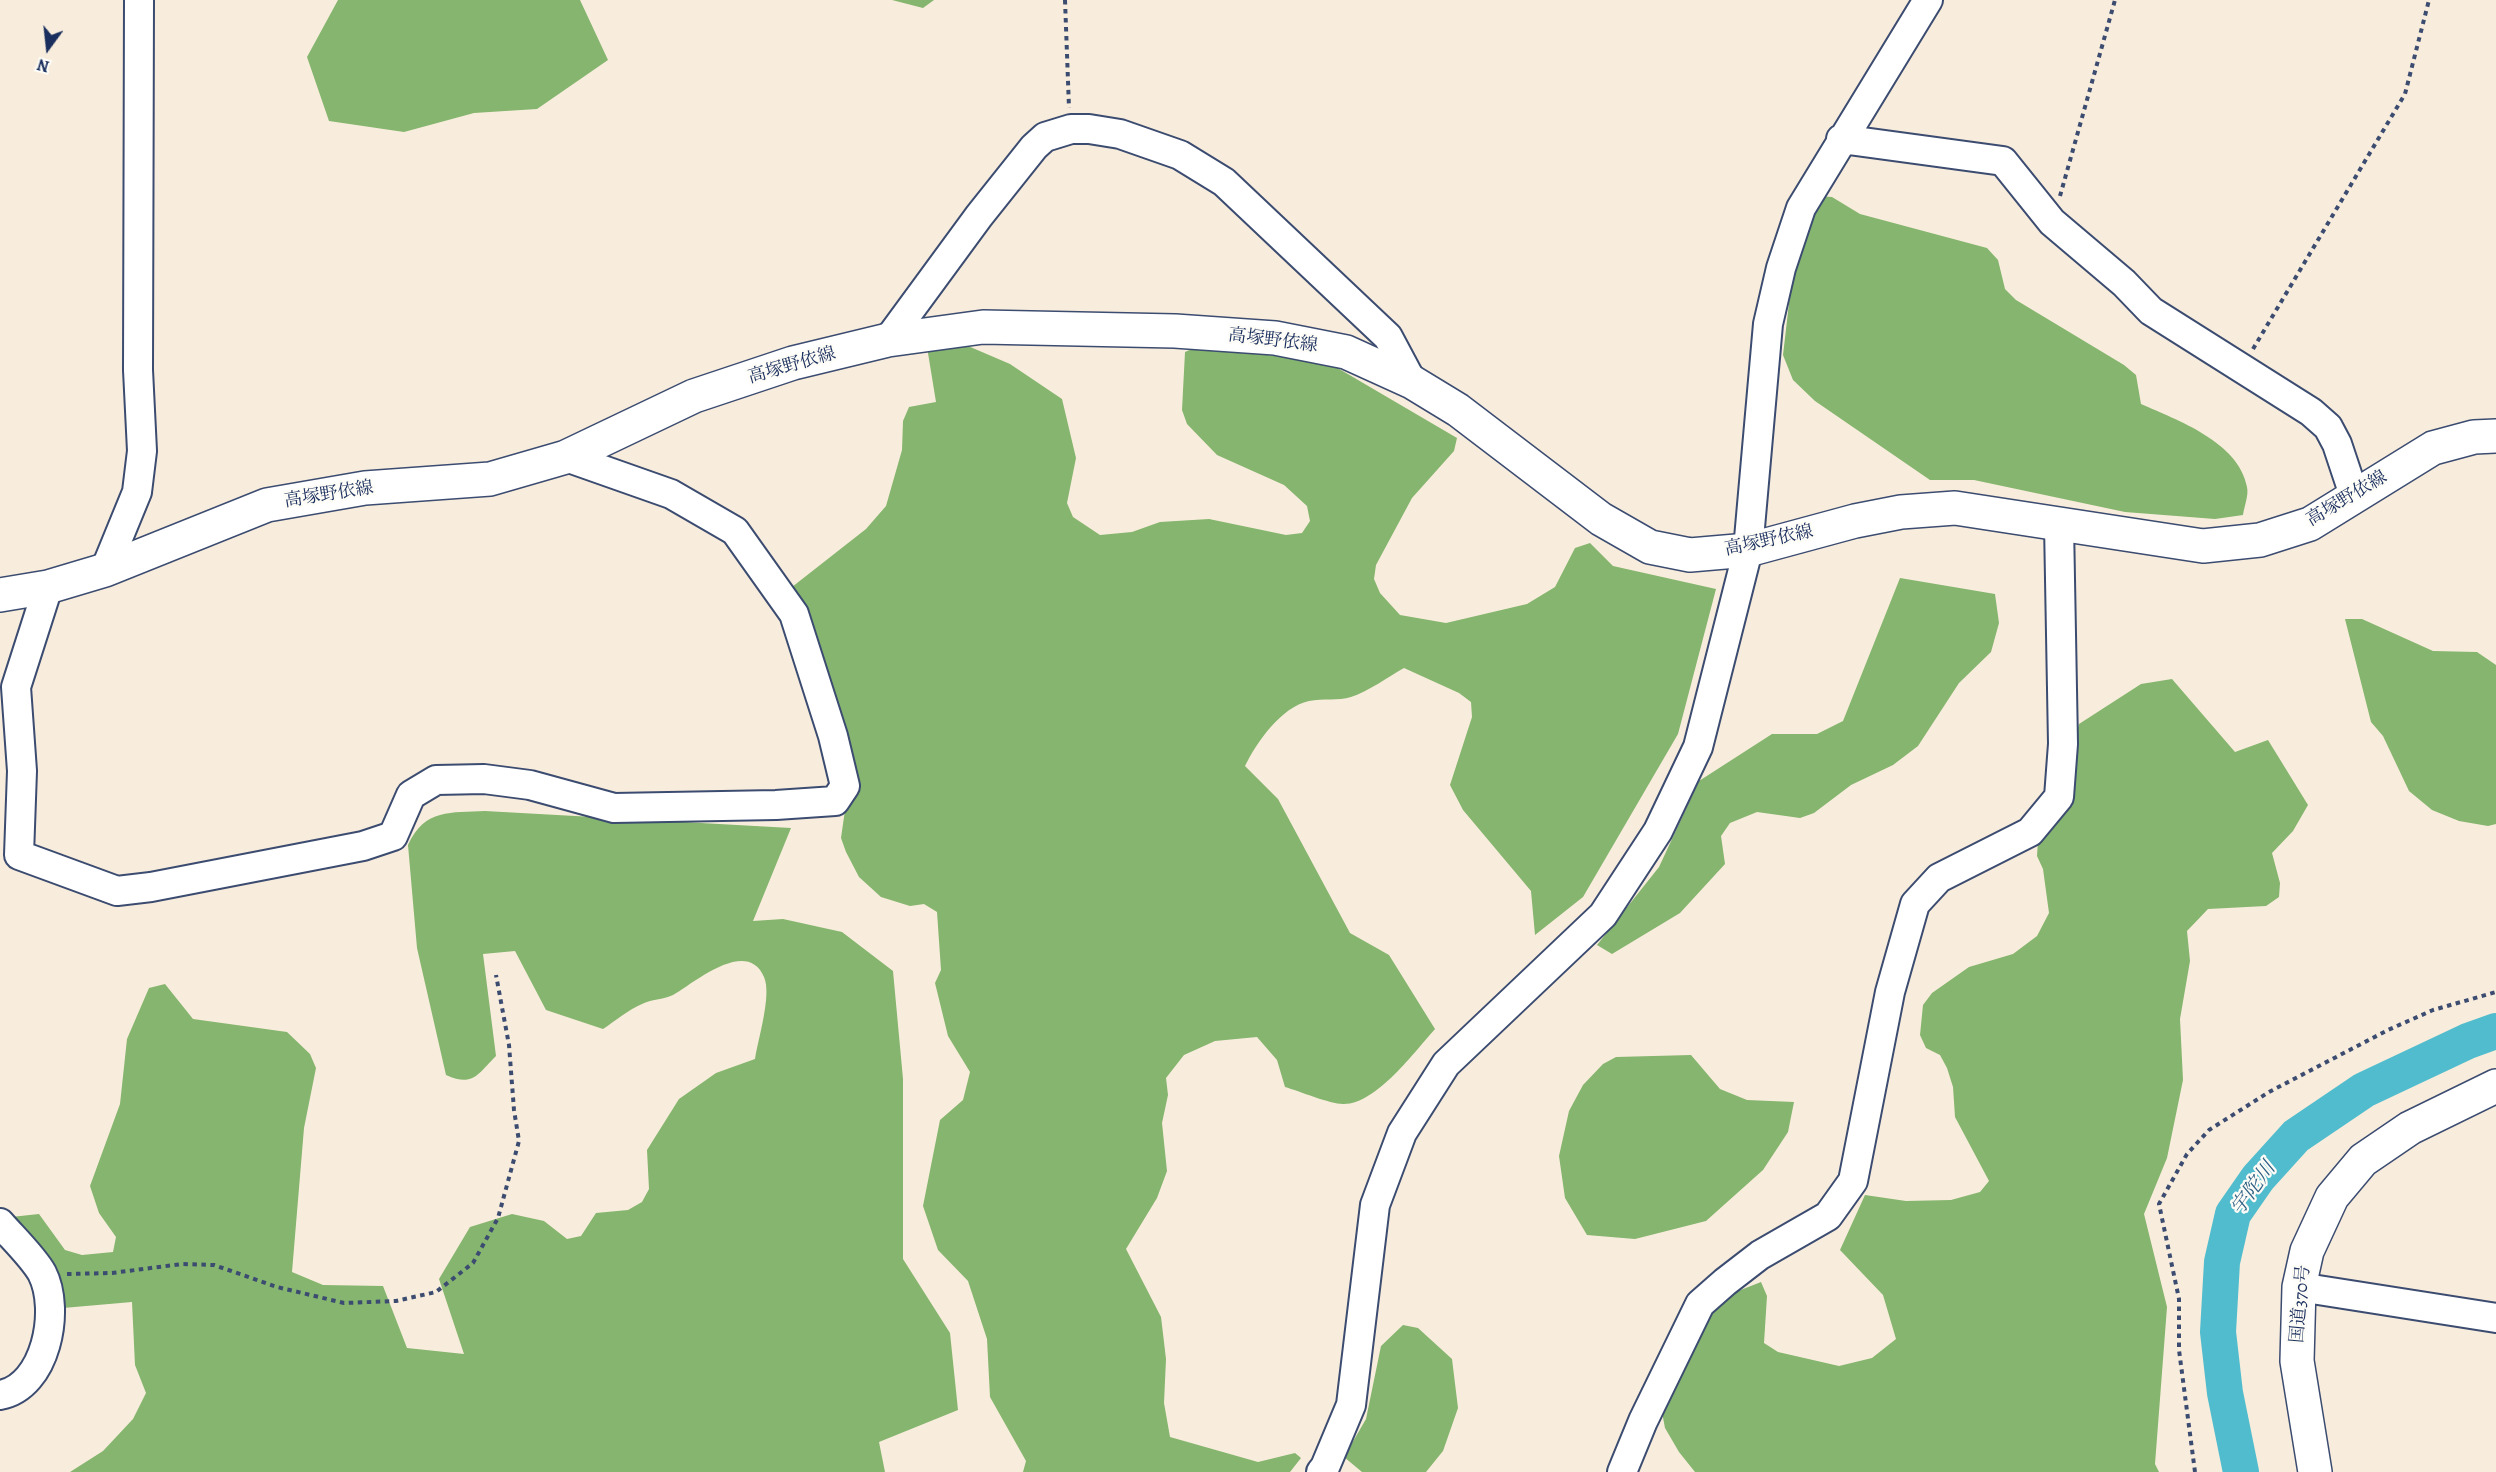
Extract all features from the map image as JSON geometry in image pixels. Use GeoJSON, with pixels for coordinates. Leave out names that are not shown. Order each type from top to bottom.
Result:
{"type":"FeatureCollection","features":[{"type":"Feature","properties":{"kind":"main road","name":"高塚野依線"},"geometry":{"type":"LineString","coordinates":[[0,595],[48,587],[105,570],[267,505],[365,488],[490,479],[566,457],[694,396],[793,363],[888,340],[983,327],[1175,331],[1275,338],[1346,352],[1412,382],[1458,410],[1601,519],[1650,547],[1690,555],[1748,549],[1855,520],[1901,512],[1955,508],[2203,546],[2260,540],[2310,524],[2433,448],[2474,437],[2496,436]]}},
{"type":"Feature","properties":{"kind":"main road","name":"国道370号"},"geometry":{"type":"LineString","coordinates":[[2315,1472],[2297,1361],[2299,1287],[2307,1251],[2332,1197],[2363,1160],[2410,1128],[2496,1086]]}},
{"type":"Feature","properties":{"kind":"street"},"geometry":{"type":"LineString","coordinates":[[105,570],[136,492],[142,451],[138,370],[139,0]]}},
{"type":"Feature","properties":{"kind":"street"},"geometry":{"type":"LineString","coordinates":[[1321,1472],[1351,1404],[1375,1205],[1402,1133],[1446,1064],[1603,915],[1658,831],[1698,747],[1748,549],[1768,324],[1780,268],[1801,208],[1841,139],[1928,0]]}},
{"type":"Feature","properties":{"kind":"street"},"geometry":{"type":"LineString","coordinates":[[888,340],[979,216],[1034,147],[1045,137],[1071,129],[1089,129],[1120,134],[1180,155],[1224,182],[1388,337],[1412,382]]}},
{"type":"Feature","properties":{"kind":"street"},"geometry":{"type":"LineString","coordinates":[[1841,139],[2003,161],[2052,222],[2124,283],[2151,311],[2311,412],[2328,427],[2337,444],[2354,495]]}},
{"type":"Feature","properties":{"kind":"street"},"geometry":{"type":"LineString","coordinates":[[48,587],[16,687],[22,771],[19,855],[117,891],[151,887],[363,846],[393,836],[411,795],[436,780],[484,779],[530,785],[614,808],[776,805],[835,801],[844,786],[839,759],[794,615],[735,531],[671,494],[566,457]]}},
{"type":"Feature","properties":{"kind":"street"},"geometry":{"type":"LineString","coordinates":[[1622,1472],[1643,1420],[1700,1304],[1760,1255],[1828,1216],[1853,1181],[1890,993],[1916,904],[1939,878],[2030,832],[2059,797],[2063,744],[2059,524]]}},
{"type":"Feature","properties":{"kind":"street"},"geometry":{"type":"LineString","coordinates":[[0,1222],[42,1273],[51,1303],[44,1352],[33,1374],[11,1393],[0,1395]]}},
{"type":"Feature","properties":{"kind":"street"},"geometry":{"type":"LineString","coordinates":[[2299,1287],[2496,1318]]}},
{"type":"Feature","properties":{"kind":"path"},"geometry":{"type":"LineString","coordinates":[[1065,0],[1066,86],[1071,129]]}},
{"type":"Feature","properties":{"kind":"path"},"geometry":{"type":"LineString","coordinates":[[2052,222],[2115,0]]}},
{"type":"Feature","properties":{"kind":"path"},"geometry":{"type":"LineString","coordinates":[[2242,368],[2405,94],[2430,0]]}},
{"type":"Feature","properties":{"kind":"path"},"geometry":{"type":"LineString","coordinates":[[42,1273],[112,1273],[182,1264],[214,1265],[277,1287],[344,1303],[396,1301],[436,1292],[473,1263],[498,1218],[519,1142],[509,1044],[496,975]]}},
{"type":"Feature","properties":{"kind":"path"},"geometry":{"type":"LineString","coordinates":[[2195,1472],[2179,1350],[2179,1299],[2159,1204],[2187,1154],[2209,1131],[2279,1087],[2388,1030],[2433,1010],[2496,992]]}},
{"type":"Feature","properties":{"kind":"green space"},"geometry":{"type":"Polygon","coordinates":[[[338,0],[580,0],[608,60],[537,109],[474,113],[404,132],[329,121],[307,57],[338,0]]]}},
{"type":"Feature","properties":{"kind":"green space"},"geometry":{"type":"Polygon","coordinates":[[[892,0],[934,0],[923,8],[892,0]]]}},
{"type":"Feature","properties":{"kind":"green space"},"geometry":{"type":"Polygon","coordinates":[[[1818,196],[1832,197],[1860,214],[1987,248],[1998,260],[2005,289],[2016,300],[2124,365],[2136,375],[2141,404],[2188,425],[2219,445],[2232,457],[2242,471],[2247,487],[2243,515],[2215,519],[2125,512],[1974,480],[1930,480],[1815,401],[1793,380],[1783,355],[1793,269],[1818,196]]]}},
{"type":"Feature","properties":{"kind":"green space"},"geometry":{"type":"Polygon","coordinates":[[[968,346],[1010,364],[1062,399],[1076,458],[1067,503],[1073,517],[1100,535],[1132,532],[1160,522],[1209,519],[1286,535],[1302,533],[1310,521],[1307,506],[1284,485],[1217,455],[1187,424],[1182,410],[1185,352],[1199,346],[1329,363],[1457,438],[1454,451],[1412,498],[1376,565],[1374,579],[1380,593],[1400,615],[1446,623],[1527,604],[1555,587],[1575,548],[1590,543],[1613,566],[1716,589],[1678,734],[1583,897],[1535,935],[1531,891],[1463,810],[1450,785],[1472,717],[1471,702],[1459,693],[1404,668],[1351,697],[1309,701],[1289,710],[1263,736],[1245,766],[1278,799],[1350,933],[1389,955],[1435,1029],[1394,1075],[1381,1087],[1356,1102],[1337,1103],[1285,1087],[1277,1060],[1257,1037],[1215,1041],[1184,1055],[1166,1078],[1168,1095],[1162,1123],[1167,1171],[1157,1198],[1126,1249],[1161,1317],[1166,1359],[1164,1403],[1170,1437],[1258,1462],[1295,1453],[1301,1458],[1290,1472],[1023,1472],[1026,1461],[990,1397],[987,1339],[968,1281],[938,1250],[923,1206],[940,1120],[963,1100],[970,1072],[948,1036],[935,983],[941,970],[937,912],[924,904],[910,906],[881,897],[859,877],[846,852],[841,838],[847,796],[792,587],[866,529],[886,506],[902,450],[903,421],[909,407],[936,402],[927,347],[968,346]]]}},
{"type":"Feature","properties":{"kind":"green space"},"geometry":{"type":"Polygon","coordinates":[[[1900,578],[1995,594],[1999,623],[1991,652],[1959,683],[1918,746],[1893,765],[1851,785],[1814,813],[1800,818],[1757,812],[1730,823],[1721,836],[1725,864],[1680,913],[1612,954],[1597,945],[1659,867],[1699,781],[1772,734],[1817,734],[1843,721],[1900,578]]]}},
{"type":"Feature","properties":{"kind":"green space"},"geometry":{"type":"Polygon","coordinates":[[[2345,619],[2362,619],[2433,651],[2477,652],[2496,665],[2496,824],[2488,826],[2459,821],[2432,810],[2409,791],[2383,736],[2371,722],[2345,619]]]}},
{"type":"Feature","properties":{"kind":"green space"},"geometry":{"type":"Polygon","coordinates":[[[2172,679],[2235,752],[2268,740],[2308,805],[2293,831],[2272,853],[2280,883],[2279,897],[2266,906],[2208,909],[2187,931],[2190,961],[2180,1019],[2183,1080],[2167,1158],[2144,1214],[2167,1307],[2155,1464],[2159,1472],[1695,1472],[1679,1452],[1665,1428],[1657,1386],[1684,1333],[1733,1293],[1761,1282],[1767,1296],[1764,1343],[1778,1352],[1839,1366],[1872,1358],[1896,1339],[1883,1295],[1840,1250],[1865,1195],[1906,1201],[1951,1200],[1980,1192],[1989,1181],[1955,1117],[1953,1087],[1947,1068],[1940,1055],[1926,1048],[1920,1035],[1923,1005],[1932,993],[1969,967],[2013,954],[2037,936],[2049,913],[2043,869],[2037,856],[2038,841],[2057,809],[2079,724],[2141,684],[2172,679]]]}},
{"type":"Feature","properties":{"kind":"green space"},"geometry":{"type":"Polygon","coordinates":[[[485,811],[791,828],[753,921],[783,919],[842,932],[893,971],[903,1079],[903,1259],[950,1333],[958,1410],[879,1442],[885,1472],[70,1472],[103,1451],[133,1419],[146,1393],[135,1365],[132,1302],[63,1308],[11,1217],[39,1214],[65,1250],[82,1255],[113,1252],[116,1237],[99,1213],[90,1186],[120,1104],[127,1039],[149,988],[165,984],[193,1019],[287,1032],[310,1054],[316,1068],[304,1128],[292,1272],[323,1285],[383,1286],[407,1348],[464,1354],[439,1279],[470,1227],[512,1214],[544,1221],[567,1239],[581,1236],[596,1213],[628,1210],[642,1202],[649,1189],[647,1150],[679,1099],[716,1073],[755,1059],[764,1017],[766,985],[764,977],[756,966],[746,961],[720,966],[673,995],[637,1006],[603,1029],[546,1010],[515,951],[483,954],[496,1056],[479,1074],[469,1079],[463,1080],[446,1075],[417,948],[408,845],[422,824],[440,815],[485,811]]]}},
{"type":"Feature","properties":{"kind":"green space"},"geometry":{"type":"Polygon","coordinates":[[[1691,1055],[1720,1089],[1747,1100],[1794,1102],[1788,1132],[1763,1170],[1706,1221],[1635,1239],[1587,1235],[1565,1198],[1559,1156],[1569,1111],[1583,1085],[1603,1064],[1616,1057],[1691,1055]]]}},
{"type":"Feature","properties":{"kind":"green space"},"geometry":{"type":"Polygon","coordinates":[[[1403,1325],[1418,1328],[1452,1359],[1458,1408],[1443,1451],[1426,1472],[1362,1472],[1344,1457],[1366,1419],[1381,1346],[1403,1325]]]}},
{"type":"Feature","properties":{"kind":"waterway","name":"宇陀川"},"geometry":{"type":"LineString","coordinates":[[2241,1472],[2225,1393],[2218,1332],[2222,1262],[2233,1214],[2258,1178],[2296,1136],[2364,1090],[2468,1041],[2496,1031]]}}]}
